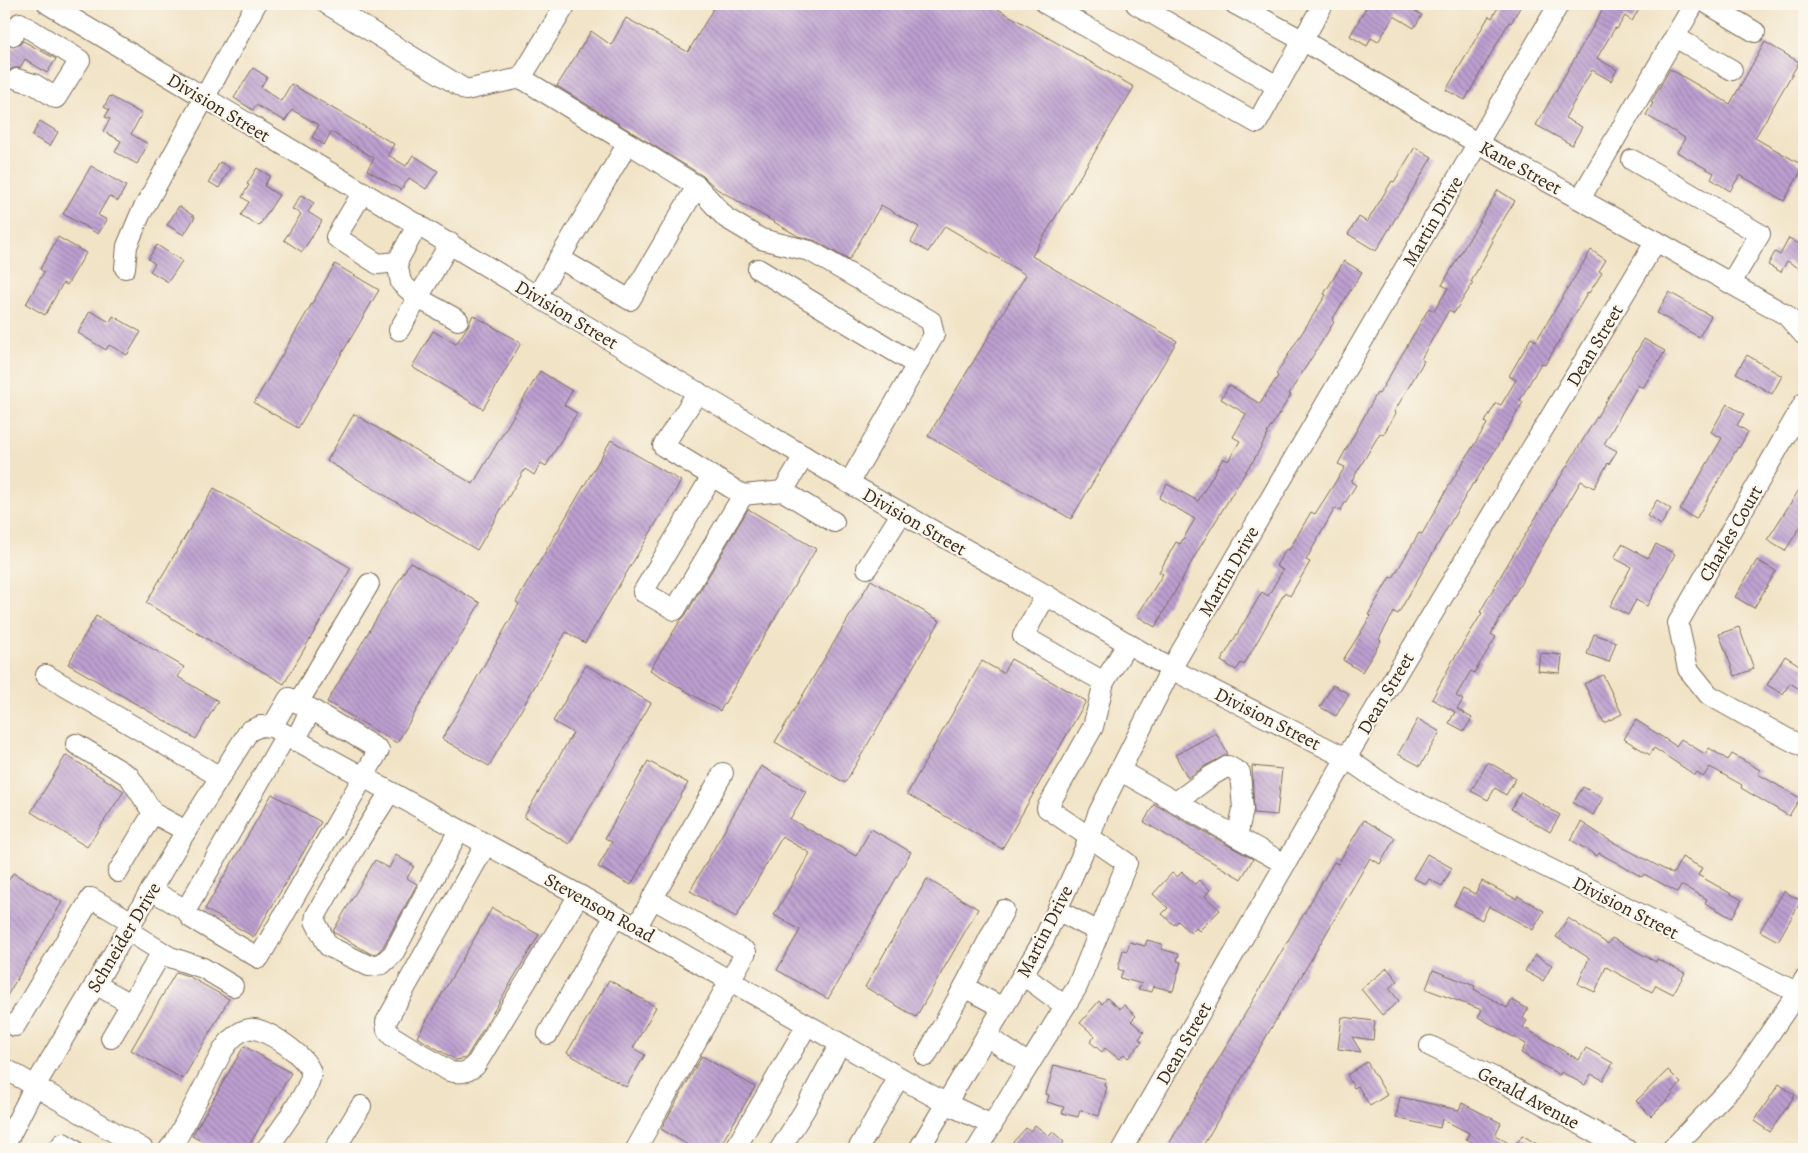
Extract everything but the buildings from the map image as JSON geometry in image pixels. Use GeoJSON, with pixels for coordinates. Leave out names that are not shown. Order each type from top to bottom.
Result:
{"type":"FeatureCollection","features":[{"type":"Feature","properties":{"kind":"street","name":"Division Street"},"geometry":{"type":"LineString","coordinates":[[48,4],[901,514],[1046,595],[1171,669],[1346,758],[1392,790],[1802,990]]}},
{"type":"Feature","properties":{"kind":"street"},"geometry":{"type":"LineString","coordinates":[[125,268],[127,246],[140,215],[256,4]]}},
{"type":"Feature","properties":{"kind":"street"},"geometry":{"type":"LineString","coordinates":[[327,4],[466,90],[521,78],[697,186],[726,218],[761,239],[810,251],[931,321],[934,335],[849,483]]}},
{"type":"Feature","properties":{"kind":"street"},"geometry":{"type":"LineString","coordinates":[[521,78],[566,4]]}},
{"type":"Feature","properties":{"kind":"street"},"geometry":{"type":"LineString","coordinates":[[1046,4],[1075,11],[1257,122],[1323,4]]}},
{"type":"Feature","properties":{"kind":"street"},"geometry":{"type":"LineString","coordinates":[[1136,4],[1277,86]]}},
{"type":"Feature","properties":{"kind":"street","name":"Kane Street"},"geometry":{"type":"LineString","coordinates":[[1234,4],[1302,40],[1478,143],[1731,283],[1786,315],[1804,335]]}},
{"type":"Feature","properties":{"kind":"street","name":"Martin Drive"},"geometry":{"type":"LineString","coordinates":[[919,1149],[1044,939],[1090,837],[1098,814],[1171,669],[1559,4]]}},
{"type":"Feature","properties":{"kind":"street"},"geometry":{"type":"LineString","coordinates":[[1580,199],[1694,4]]}},
{"type":"Feature","properties":{"kind":"street"},"geometry":{"type":"LineString","coordinates":[[1708,4],[1755,32]]}},
{"type":"Feature","properties":{"kind":"street"},"geometry":{"type":"LineString","coordinates":[[57,46],[73,19]]}},
{"type":"Feature","properties":{"kind":"street"},"geometry":{"type":"LineString","coordinates":[[13,35],[20,23],[80,60],[56,98],[34,84],[18,79]]}},
{"type":"Feature","properties":{"kind":"street"},"geometry":{"type":"LineString","coordinates":[[1675,37],[1732,70]]}},
{"type":"Feature","properties":{"kind":"street"},"geometry":{"type":"LineString","coordinates":[[537,296],[628,143]]}},
{"type":"Feature","properties":{"kind":"street"},"geometry":{"type":"LineString","coordinates":[[1632,160],[1760,234],[1731,283]]}},
{"type":"Feature","properties":{"kind":"street"},"geometry":{"type":"LineString","coordinates":[[559,258],[630,300],[697,186]]}},
{"type":"Feature","properties":{"kind":"street"},"geometry":{"type":"LineString","coordinates":[[363,192],[336,237],[378,264],[397,262]]}},
{"type":"Feature","properties":{"kind":"street"},"geometry":{"type":"LineString","coordinates":[[418,224],[397,262],[401,283],[418,298],[458,320]]}},
{"type":"Feature","properties":{"kind":"street","name":"Dean Street"},"geometry":{"type":"LineString","coordinates":[[1122,1149],[1346,758],[1656,241]]}},
{"type":"Feature","properties":{"kind":"street"},"geometry":{"type":"LineString","coordinates":[[399,330],[450,243]]}},
{"type":"Feature","properties":{"kind":"street"},"geometry":{"type":"LineString","coordinates":[[758,269],[916,365]]}},
{"type":"Feature","properties":{"kind":"street"},"geometry":{"type":"LineString","coordinates":[[698,392],[663,446],[743,495],[783,491],[834,522]]}},
{"type":"Feature","properties":{"kind":"street","name":"Charles Court"},"geometry":{"type":"LineString","coordinates":[[1804,403],[1678,623],[1688,669],[1709,695],[1804,747]]}},
{"type":"Feature","properties":{"kind":"street"},"geometry":{"type":"LineString","coordinates":[[783,491],[804,456]]}},
{"type":"Feature","properties":{"kind":"street"},"geometry":{"type":"LineString","coordinates":[[712,476],[643,592],[675,610],[743,495]]}},
{"type":"Feature","properties":{"kind":"street"},"geometry":{"type":"LineString","coordinates":[[867,568],[901,514]]}},
{"type":"Feature","properties":{"kind":"street"},"geometry":{"type":"LineString","coordinates":[[186,910],[284,734],[305,706],[369,584]]}},
{"type":"Feature","properties":{"kind":"street"},"geometry":{"type":"LineString","coordinates":[[1046,595],[1023,636],[1104,682]]}},
{"type":"Feature","properties":{"kind":"street"},"geometry":{"type":"LineString","coordinates":[[977,1149],[1077,988],[1126,863],[1047,808],[1093,727],[1104,682],[1128,643]]}},
{"type":"Feature","properties":{"kind":"street"},"geometry":{"type":"LineString","coordinates":[[46,675],[220,777]]}},
{"type":"Feature","properties":{"kind":"street"},"geometry":{"type":"LineString","coordinates":[[151,890],[186,910],[191,918],[259,958],[379,750],[289,698],[284,734]]}},
{"type":"Feature","properties":{"kind":"street","name":"Schneider Drive"},"geometry":{"type":"LineString","coordinates":[[4,1147],[35,1086],[129,926],[249,731],[261,726],[284,734]]}},
{"type":"Feature","properties":{"kind":"street","name":"Stevenson Road"},"geometry":{"type":"LineString","coordinates":[[284,734],[579,895],[945,1103],[992,1125]]}},
{"type":"Feature","properties":{"kind":"street"},"geometry":{"type":"LineString","coordinates":[[76,744],[129,776],[153,813],[186,831]]}},
{"type":"Feature","properties":{"kind":"street"},"geometry":{"type":"LineString","coordinates":[[1176,802],[1228,766],[1240,773],[1243,809],[1237,837]]}},
{"type":"Feature","properties":{"kind":"street"},"geometry":{"type":"LineString","coordinates":[[1119,770],[1285,864]]}},
{"type":"Feature","properties":{"kind":"street"},"geometry":{"type":"LineString","coordinates":[[636,928],[723,773]]}},
{"type":"Feature","properties":{"kind":"street"},"geometry":{"type":"LineString","coordinates":[[390,792],[316,915],[315,921],[328,946],[369,966],[382,964],[393,954],[459,830]]}},
{"type":"Feature","properties":{"kind":"street"},"geometry":{"type":"LineString","coordinates":[[118,872],[153,813]]}},
{"type":"Feature","properties":{"kind":"street"},"geometry":{"type":"LineString","coordinates":[[486,844],[386,1022],[387,1030],[392,1036],[449,1071],[465,1072],[476,1066],[579,895]]}},
{"type":"Feature","properties":{"kind":"street"},"geometry":{"type":"LineString","coordinates":[[15,1026],[90,898],[170,957],[203,968],[233,986]]}},
{"type":"Feature","properties":{"kind":"street"},"geometry":{"type":"LineString","coordinates":[[636,1149],[746,952],[652,898]]}},
{"type":"Feature","properties":{"kind":"street"},"geometry":{"type":"LineString","coordinates":[[926,1056],[1004,910]]}},
{"type":"Feature","properties":{"kind":"street"},"geometry":{"type":"LineString","coordinates":[[1057,910],[1099,932]]}},
{"type":"Feature","properties":{"kind":"street"},"geometry":{"type":"LineString","coordinates":[[548,1034],[615,916]]}},
{"type":"Feature","properties":{"kind":"street"},"geometry":{"type":"LineString","coordinates":[[672,948],[687,918]]}},
{"type":"Feature","properties":{"kind":"street"},"geometry":{"type":"LineString","coordinates":[[111,1038],[162,952]]}},
{"type":"Feature","properties":{"kind":"street"},"geometry":{"type":"LineString","coordinates":[[1023,975],[1065,1006]]}},
{"type":"Feature","properties":{"kind":"street"},"geometry":{"type":"LineString","coordinates":[[95,984],[131,1004]]}},
{"type":"Feature","properties":{"kind":"street"},"geometry":{"type":"LineString","coordinates":[[964,987],[1003,1008]]}},
{"type":"Feature","properties":{"kind":"street"},"geometry":{"type":"LineString","coordinates":[[1672,1149],[1736,1083],[1802,990]]}},
{"type":"Feature","properties":{"kind":"street"},"geometry":{"type":"LineString","coordinates":[[735,1149],[807,1025]]}},
{"type":"Feature","properties":{"kind":"street"},"geometry":{"type":"LineString","coordinates":[[169,1149],[175,1142],[223,1050],[231,1039],[251,1028],[264,1032],[299,1055],[308,1065],[311,1074],[308,1084],[284,1125],[266,1149]]}},
{"type":"Feature","properties":{"kind":"street"},"geometry":{"type":"LineString","coordinates":[[986,1036],[1029,1064]]}},
{"type":"Feature","properties":{"kind":"street"},"geometry":{"type":"LineString","coordinates":[[780,1149],[804,1111],[840,1044]]}},
{"type":"Feature","properties":{"kind":"street","name":"Gerald Avenue"},"geometry":{"type":"LineString","coordinates":[[1430,1046],[1493,1077],[1626,1149]]}},
{"type":"Feature","properties":{"kind":"street"},"geometry":{"type":"LineString","coordinates":[[4,1068],[143,1149]]}},
{"type":"Feature","properties":{"kind":"street"},"geometry":{"type":"LineString","coordinates":[[858,1149],[899,1077]]}},
{"type":"Feature","properties":{"kind":"street"},"geometry":{"type":"LineString","coordinates":[[335,1149],[361,1106]]}},
{"type":"Feature","properties":{"kind":"street"},"geometry":{"type":"LineString","coordinates":[[58,1149],[63,1143],[73,1149]]}}]}
